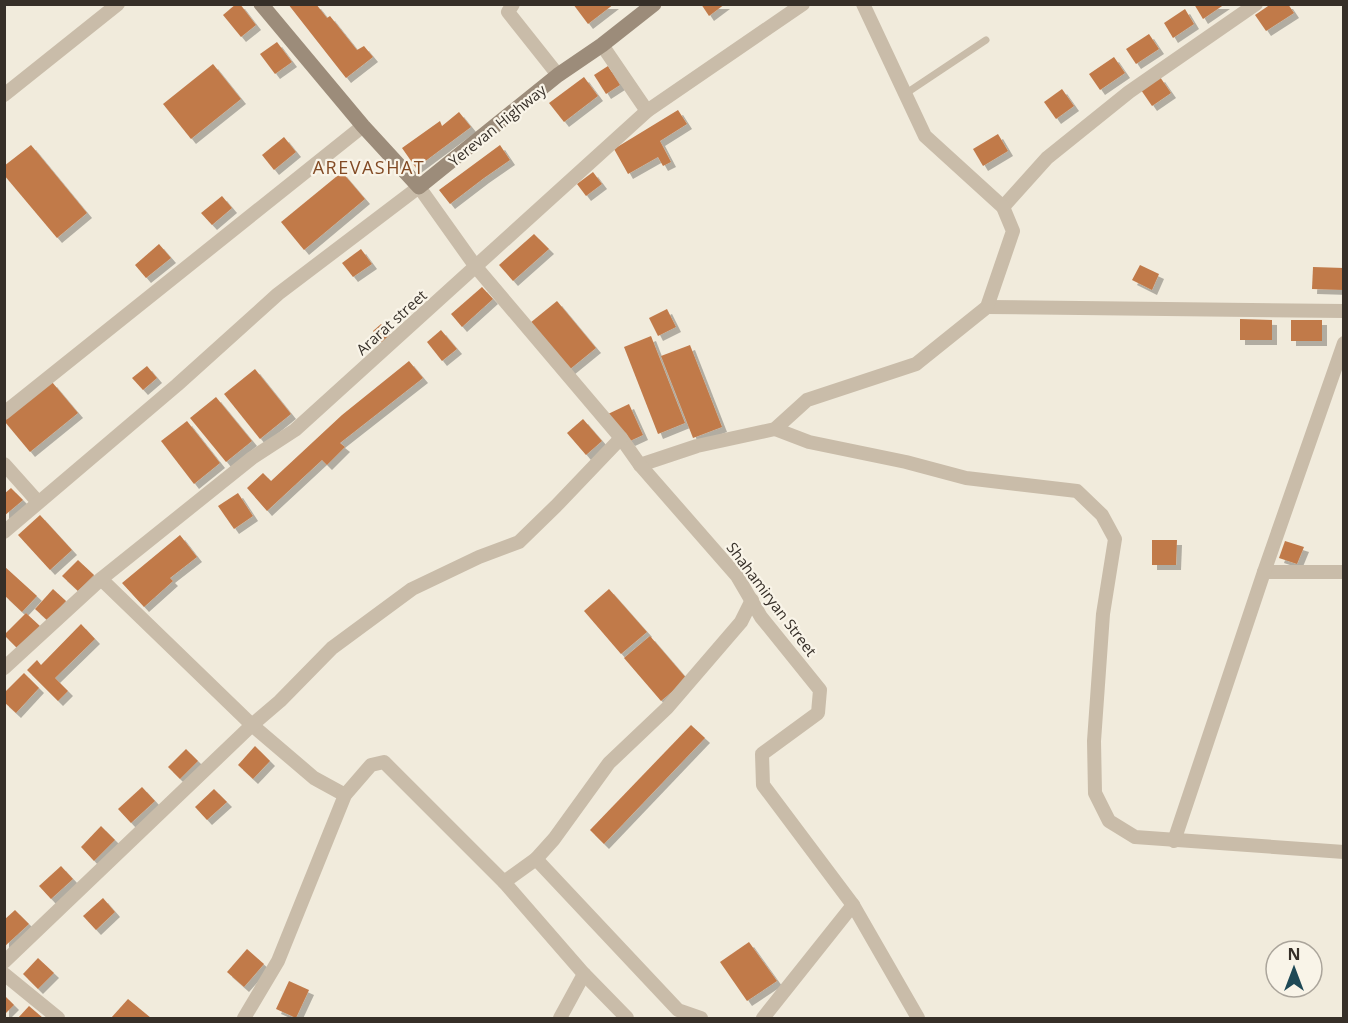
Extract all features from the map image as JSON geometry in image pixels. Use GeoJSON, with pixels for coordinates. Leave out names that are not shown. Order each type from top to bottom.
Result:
{"type":"FeatureCollection","features":[{"type":"Feature","properties":{"kind":"main road"},"geometry":{"type":"LineString","coordinates":[[261,4],[363,126],[419,188]]}},
{"type":"Feature","properties":{"kind":"main road","name":"Yerevan Highway"},"geometry":{"type":"LineString","coordinates":[[419,188],[558,75],[602,45],[654,4]]}},
{"type":"Feature","properties":{"kind":"street"},"geometry":{"type":"LineString","coordinates":[[4,95],[118,4]]}},
{"type":"Feature","properties":{"kind":"street"},"geometry":{"type":"LineString","coordinates":[[513,4],[508,12],[558,75]]}},
{"type":"Feature","properties":{"kind":"street","name":"Ararat street"},"geometry":{"type":"LineString","coordinates":[[4,668],[101,579],[252,458],[295,430],[647,111],[803,4]]}},
{"type":"Feature","properties":{"kind":"street"},"geometry":{"type":"LineString","coordinates":[[639,465],[697,446],[775,429],[807,400],[916,364],[987,307],[1013,231],[1003,207],[925,136],[863,4]]}},
{"type":"Feature","properties":{"kind":"street"},"geometry":{"type":"LineString","coordinates":[[1003,207],[1047,158],[1129,92],[1256,4]]}},
{"type":"Feature","properties":{"kind":"street"},"geometry":{"type":"LineString","coordinates":[[602,45],[647,111]]}},
{"type":"Feature","properties":{"kind":"street"},"geometry":{"type":"LineString","coordinates":[[4,414],[363,126]]}},
{"type":"Feature","properties":{"kind":"street"},"geometry":{"type":"LineString","coordinates":[[4,532],[177,385],[278,294],[419,188]]}},
{"type":"Feature","properties":{"kind":"street","name":"Shahamiryan Street"},"geometry":{"type":"LineString","coordinates":[[419,188],[476,267],[621,438],[639,465],[737,576],[761,616],[820,690],[818,713],[762,754],[763,784],[853,905],[918,1018]]}},
{"type":"Feature","properties":{"kind":"street"},"geometry":{"type":"LineString","coordinates":[[987,307],[1344,311]]}},
{"type":"Feature","properties":{"kind":"street"},"geometry":{"type":"LineString","coordinates":[[1174,841],[1344,343]]}},
{"type":"Feature","properties":{"kind":"street"},"geometry":{"type":"LineString","coordinates":[[775,429],[809,442],[906,462],[966,478],[1077,491],[1102,514],[1114,539],[1103,614],[1094,741],[1095,793],[1109,821],[1135,837],[1344,852]]}},
{"type":"Feature","properties":{"kind":"street"},"geometry":{"type":"LineString","coordinates":[[4,962],[332,648],[412,589],[479,557],[519,542],[556,507],[621,438]]}},
{"type":"Feature","properties":{"kind":"street"},"geometry":{"type":"LineString","coordinates":[[4,464],[38,502]]}},
{"type":"Feature","properties":{"kind":"street"},"geometry":{"type":"LineString","coordinates":[[1264,572],[1344,572]]}},
{"type":"Feature","properties":{"kind":"street"},"geometry":{"type":"LineString","coordinates":[[101,579],[252,725],[314,778],[345,795]]}},
{"type":"Feature","properties":{"kind":"street"},"geometry":{"type":"LineString","coordinates":[[504,882],[536,859],[554,839],[609,763],[667,708],[741,622],[752,600]]}},
{"type":"Feature","properties":{"kind":"street"},"geometry":{"type":"LineString","coordinates":[[244,1018],[278,962],[345,795],[371,765],[384,762],[504,882],[584,974],[627,1018]]}},
{"type":"Feature","properties":{"kind":"street"},"geometry":{"type":"LineString","coordinates":[[536,859],[678,1010],[701,1018]]}},
{"type":"Feature","properties":{"kind":"street"},"geometry":{"type":"LineString","coordinates":[[763,1018],[853,905]]}},
{"type":"Feature","properties":{"kind":"street"},"geometry":{"type":"LineString","coordinates":[[4,974],[58,1018]]}},
{"type":"Feature","properties":{"kind":"street"},"geometry":{"type":"LineString","coordinates":[[560,1018],[584,974]]}},
{"type":"Feature","properties":{"kind":"lane"},"geometry":{"type":"LineString","coordinates":[[905,93],[986,40]]}},
{"type":"Feature","properties":{"kind":"building"},"geometry":{"type":"Polygon","coordinates":[[[236,4],[240,4],[256,25],[241,37],[223,15],[236,4]]]}},
{"type":"Feature","properties":{"kind":"building"},"geometry":{"type":"Polygon","coordinates":[[[288,4],[316,4],[327,18],[330,16],[357,50],[364,46],[373,57],[346,78],[288,4]]]}},
{"type":"Feature","properties":{"kind":"building"},"geometry":{"type":"Polygon","coordinates":[[[573,4],[614,4],[588,24],[573,4]]]}},
{"type":"Feature","properties":{"kind":"building"},"geometry":{"type":"Polygon","coordinates":[[[701,4],[725,4],[709,16],[701,4]]]}},
{"type":"Feature","properties":{"kind":"building"},"geometry":{"type":"Polygon","coordinates":[[[1194,4],[1225,4],[1203,19],[1194,4]]]}},
{"type":"Feature","properties":{"kind":"building"},"geometry":{"type":"Polygon","coordinates":[[[1271,4],[1288,4],[1294,13],[1266,31],[1255,15],[1271,4]]]}},
{"type":"Feature","properties":{"kind":"building"},"geometry":{"type":"Polygon","coordinates":[[[1185,9],[1194,24],[1173,38],[1164,23],[1185,9]]]}},
{"type":"Feature","properties":{"kind":"building"},"geometry":{"type":"Polygon","coordinates":[[[1149,34],[1159,49],[1136,64],[1126,49],[1149,34]]]}},
{"type":"Feature","properties":{"kind":"building"},"geometry":{"type":"Polygon","coordinates":[[[277,42],[292,62],[275,74],[260,54],[277,42]]]}},
{"type":"Feature","properties":{"kind":"building"},"geometry":{"type":"Polygon","coordinates":[[[1114,57],[1125,73],[1100,90],[1089,74],[1114,57]]]}},
{"type":"Feature","properties":{"kind":"building"},"geometry":{"type":"Polygon","coordinates":[[[213,64],[241,99],[191,139],[163,104],[213,64]]]}},
{"type":"Feature","properties":{"kind":"building"},"geometry":{"type":"Polygon","coordinates":[[[608,66],[620,85],[606,94],[594,75],[608,66]]]}},
{"type":"Feature","properties":{"kind":"building"},"geometry":{"type":"Polygon","coordinates":[[[584,77],[598,96],[564,122],[549,103],[584,77]]]}},
{"type":"Feature","properties":{"kind":"building"},"geometry":{"type":"Polygon","coordinates":[[[1160,77],[1171,93],[1152,106],[1141,90],[1160,77]]]}},
{"type":"Feature","properties":{"kind":"building"},"geometry":{"type":"Polygon","coordinates":[[[1062,89],[1074,106],[1056,119],[1044,102],[1062,89]]]}},
{"type":"Feature","properties":{"kind":"building"},"geometry":{"type":"Polygon","coordinates":[[[678,110],[687,124],[660,141],[671,162],[663,166],[658,157],[628,174],[614,149],[678,110]]]}},
{"type":"Feature","properties":{"kind":"building"},"geometry":{"type":"Polygon","coordinates":[[[459,112],[471,127],[416,168],[402,148],[440,121],[442,126],[459,112]]]}},
{"type":"Feature","properties":{"kind":"building"},"geometry":{"type":"Polygon","coordinates":[[[998,134],[1008,151],[983,166],[973,149],[998,134]]]}},
{"type":"Feature","properties":{"kind":"building"},"geometry":{"type":"Polygon","coordinates":[[[284,137],[296,152],[274,170],[262,155],[284,137]]]}},
{"type":"Feature","properties":{"kind":"building"},"geometry":{"type":"Polygon","coordinates":[[[31,145],[87,213],[57,238],[4,175],[4,166],[31,145]]]}},
{"type":"Feature","properties":{"kind":"building"},"geometry":{"type":"Polygon","coordinates":[[[500,145],[510,160],[450,204],[439,190],[500,145]]]}},
{"type":"Feature","properties":{"kind":"building"},"geometry":{"type":"Polygon","coordinates":[[[342,172],[365,199],[304,250],[281,222],[342,172]]]}},
{"type":"Feature","properties":{"kind":"building"},"geometry":{"type":"Polygon","coordinates":[[[593,172],[602,184],[586,196],[577,184],[593,172]]]}},
{"type":"Feature","properties":{"kind":"building"},"geometry":{"type":"Polygon","coordinates":[[[222,196],[232,208],[212,225],[201,213],[222,196]]]}},
{"type":"Feature","properties":{"kind":"building"},"geometry":{"type":"Polygon","coordinates":[[[534,234],[549,249],[513,281],[499,265],[534,234]]]}},
{"type":"Feature","properties":{"kind":"building"},"geometry":{"type":"Polygon","coordinates":[[[159,244],[171,258],[146,278],[135,265],[159,244]]]}},
{"type":"Feature","properties":{"kind":"building"},"geometry":{"type":"Polygon","coordinates":[[[361,249],[372,264],[353,277],[342,263],[361,249]]]}},
{"type":"Feature","properties":{"kind":"building"},"geometry":{"type":"Polygon","coordinates":[[[1140,265],[1159,274],[1152,290],[1132,280],[1140,265]]]}},
{"type":"Feature","properties":{"kind":"building"},"geometry":{"type":"Polygon","coordinates":[[[1313,267],[1344,268],[1344,290],[1312,289],[1313,267]]]}},
{"type":"Feature","properties":{"kind":"building"},"geometry":{"type":"Polygon","coordinates":[[[482,287],[493,299],[462,327],[451,314],[482,287]]]}},
{"type":"Feature","properties":{"kind":"building"},"geometry":{"type":"Polygon","coordinates":[[[557,301],[596,348],[569,370],[530,323],[557,301]]]}},
{"type":"Feature","properties":{"kind":"building"},"geometry":{"type":"Polygon","coordinates":[[[667,309],[676,327],[658,336],[649,318],[667,309]]]}},
{"type":"Feature","properties":{"kind":"building"},"geometry":{"type":"Polygon","coordinates":[[[1240,319],[1272,320],[1272,340],[1240,340],[1240,319]]]}},
{"type":"Feature","properties":{"kind":"building"},"geometry":{"type":"Polygon","coordinates":[[[1291,320],[1322,320],[1322,341],[1291,341],[1291,320]]]}},
{"type":"Feature","properties":{"kind":"building"},"geometry":{"type":"Polygon","coordinates":[[[381,324],[392,338],[383,344],[373,331],[381,324]]]}},
{"type":"Feature","properties":{"kind":"building"},"geometry":{"type":"Polygon","coordinates":[[[441,330],[457,349],[442,361],[427,342],[441,330]]]}},
{"type":"Feature","properties":{"kind":"building"},"geometry":{"type":"Polygon","coordinates":[[[651,336],[685,423],[658,434],[624,347],[651,336]]]}},
{"type":"Feature","properties":{"kind":"building"},"geometry":{"type":"Polygon","coordinates":[[[690,345],[722,427],[693,438],[661,356],[690,345]]]}},
{"type":"Feature","properties":{"kind":"building"},"geometry":{"type":"Polygon","coordinates":[[[409,361],[423,378],[340,443],[345,447],[327,465],[322,460],[267,511],[247,488],[263,473],[271,481],[342,415],[409,361]]]}},
{"type":"Feature","properties":{"kind":"building"},"geometry":{"type":"Polygon","coordinates":[[[147,366],[157,378],[143,390],[132,378],[147,366]]]}},
{"type":"Feature","properties":{"kind":"building"},"geometry":{"type":"Polygon","coordinates":[[[255,369],[291,414],[260,439],[224,394],[255,369]]]}},
{"type":"Feature","properties":{"kind":"building"},"geometry":{"type":"Polygon","coordinates":[[[52,382],[78,413],[30,452],[5,420],[52,382]]]}},
{"type":"Feature","properties":{"kind":"building"},"geometry":{"type":"Polygon","coordinates":[[[216,397],[252,441],[226,462],[190,418],[216,397]]]}},
{"type":"Feature","properties":{"kind":"building"},"geometry":{"type":"Polygon","coordinates":[[[629,404],[643,435],[630,441],[608,414],[629,404]]]}},
{"type":"Feature","properties":{"kind":"building"},"geometry":{"type":"Polygon","coordinates":[[[583,419],[602,441],[586,455],[567,433],[583,419]]]}},
{"type":"Feature","properties":{"kind":"building"},"geometry":{"type":"Polygon","coordinates":[[[187,421],[220,463],[194,484],[161,441],[187,421]]]}},
{"type":"Feature","properties":{"kind":"building"},"geometry":{"type":"Polygon","coordinates":[[[11,488],[23,500],[4,516],[4,494],[11,488]]]}},
{"type":"Feature","properties":{"kind":"building"},"geometry":{"type":"Polygon","coordinates":[[[238,493],[253,516],[234,529],[218,506],[238,493]]]}},
{"type":"Feature","properties":{"kind":"building"},"geometry":{"type":"Polygon","coordinates":[[[40,515],[72,550],[50,570],[18,535],[40,515]]]}},
{"type":"Feature","properties":{"kind":"building"},"geometry":{"type":"Polygon","coordinates":[[[180,535],[197,557],[170,578],[173,581],[144,607],[122,583],[180,535]]]}},
{"type":"Feature","properties":{"kind":"building"},"geometry":{"type":"Polygon","coordinates":[[[1152,540],[1177,540],[1176,565],[1152,565],[1152,540]]]}},
{"type":"Feature","properties":{"kind":"building"},"geometry":{"type":"Polygon","coordinates":[[[1285,541],[1304,547],[1297,564],[1279,558],[1285,541]]]}},
{"type":"Feature","properties":{"kind":"building"},"geometry":{"type":"Polygon","coordinates":[[[78,560],[94,575],[78,591],[62,576],[78,560]]]}},
{"type":"Feature","properties":{"kind":"building"},"geometry":{"type":"Polygon","coordinates":[[[4,566],[37,596],[22,612],[4,595],[4,566]]]}},
{"type":"Feature","properties":{"kind":"building"},"geometry":{"type":"Polygon","coordinates":[[[53,589],[66,601],[48,621],[35,609],[53,589]]]}},
{"type":"Feature","properties":{"kind":"building"},"geometry":{"type":"Polygon","coordinates":[[[609,589],[647,632],[621,654],[584,611],[609,589]]]}},
{"type":"Feature","properties":{"kind":"building"},"geometry":{"type":"Polygon","coordinates":[[[26,613],[42,628],[20,651],[4,635],[26,613]]]}},
{"type":"Feature","properties":{"kind":"building"},"geometry":{"type":"Polygon","coordinates":[[[81,624],[95,639],[55,678],[68,691],[58,701],[27,670],[37,660],[41,665],[81,624]]]}},
{"type":"Feature","properties":{"kind":"building"},"geometry":{"type":"Polygon","coordinates":[[[650,636],[687,679],[661,701],[624,658],[650,636]]]}},
{"type":"Feature","properties":{"kind":"building"},"geometry":{"type":"Polygon","coordinates":[[[24,673],[39,688],[16,713],[4,702],[4,693],[24,673]]]}},
{"type":"Feature","properties":{"kind":"building"},"geometry":{"type":"Polygon","coordinates":[[[691,725],[705,738],[604,844],[590,830],[691,725]]]}},
{"type":"Feature","properties":{"kind":"building"},"geometry":{"type":"Polygon","coordinates":[[[255,746],[270,761],[253,779],[238,765],[255,746]]]}},
{"type":"Feature","properties":{"kind":"building"},"geometry":{"type":"Polygon","coordinates":[[[186,749],[198,761],[180,779],[168,767],[186,749]]]}},
{"type":"Feature","properties":{"kind":"building"},"geometry":{"type":"Polygon","coordinates":[[[142,787],[155,801],[131,823],[118,809],[142,787]]]}},
{"type":"Feature","properties":{"kind":"building"},"geometry":{"type":"Polygon","coordinates":[[[214,789],[227,802],[207,820],[195,807],[214,789]]]}},
{"type":"Feature","properties":{"kind":"building"},"geometry":{"type":"Polygon","coordinates":[[[101,826],[115,840],[94,861],[81,847],[101,826]]]}},
{"type":"Feature","properties":{"kind":"building"},"geometry":{"type":"Polygon","coordinates":[[[61,866],[73,879],[51,899],[39,886],[61,866]]]}},
{"type":"Feature","properties":{"kind":"building"},"geometry":{"type":"Polygon","coordinates":[[[103,898],[115,912],[96,930],[83,916],[103,898]]]}},
{"type":"Feature","properties":{"kind":"building"},"geometry":{"type":"Polygon","coordinates":[[[15,910],[29,924],[4,947],[4,920],[15,910]]]}},
{"type":"Feature","properties":{"kind":"building"},"geometry":{"type":"Polygon","coordinates":[[[749,942],[777,981],[747,1001],[720,962],[749,942]]]}},
{"type":"Feature","properties":{"kind":"building"},"geometry":{"type":"Polygon","coordinates":[[[247,949],[264,964],[244,987],[227,972],[247,949]]]}},
{"type":"Feature","properties":{"kind":"building"},"geometry":{"type":"Polygon","coordinates":[[[38,958],[54,973],[38,989],[23,974],[38,958]]]}},
{"type":"Feature","properties":{"kind":"building"},"geometry":{"type":"Polygon","coordinates":[[[289,981],[309,990],[296,1018],[276,1009],[289,981]]]}},
{"type":"Feature","properties":{"kind":"building"},"geometry":{"type":"Polygon","coordinates":[[[4,995],[14,1005],[4,1015],[4,995]]]}},
{"type":"Feature","properties":{"kind":"building"},"geometry":{"type":"Polygon","coordinates":[[[128,999],[151,1018],[111,1018],[128,999]]]}},
{"type":"Feature","properties":{"kind":"building"},"geometry":{"type":"Polygon","coordinates":[[[29,1006],[43,1018],[18,1018],[29,1006]]]}},
{"type":"Feature","properties":{"kind":"district","name":"AREVASHAT"},"geometry":{"type":"Point","coordinates":[369,167]}}]}
